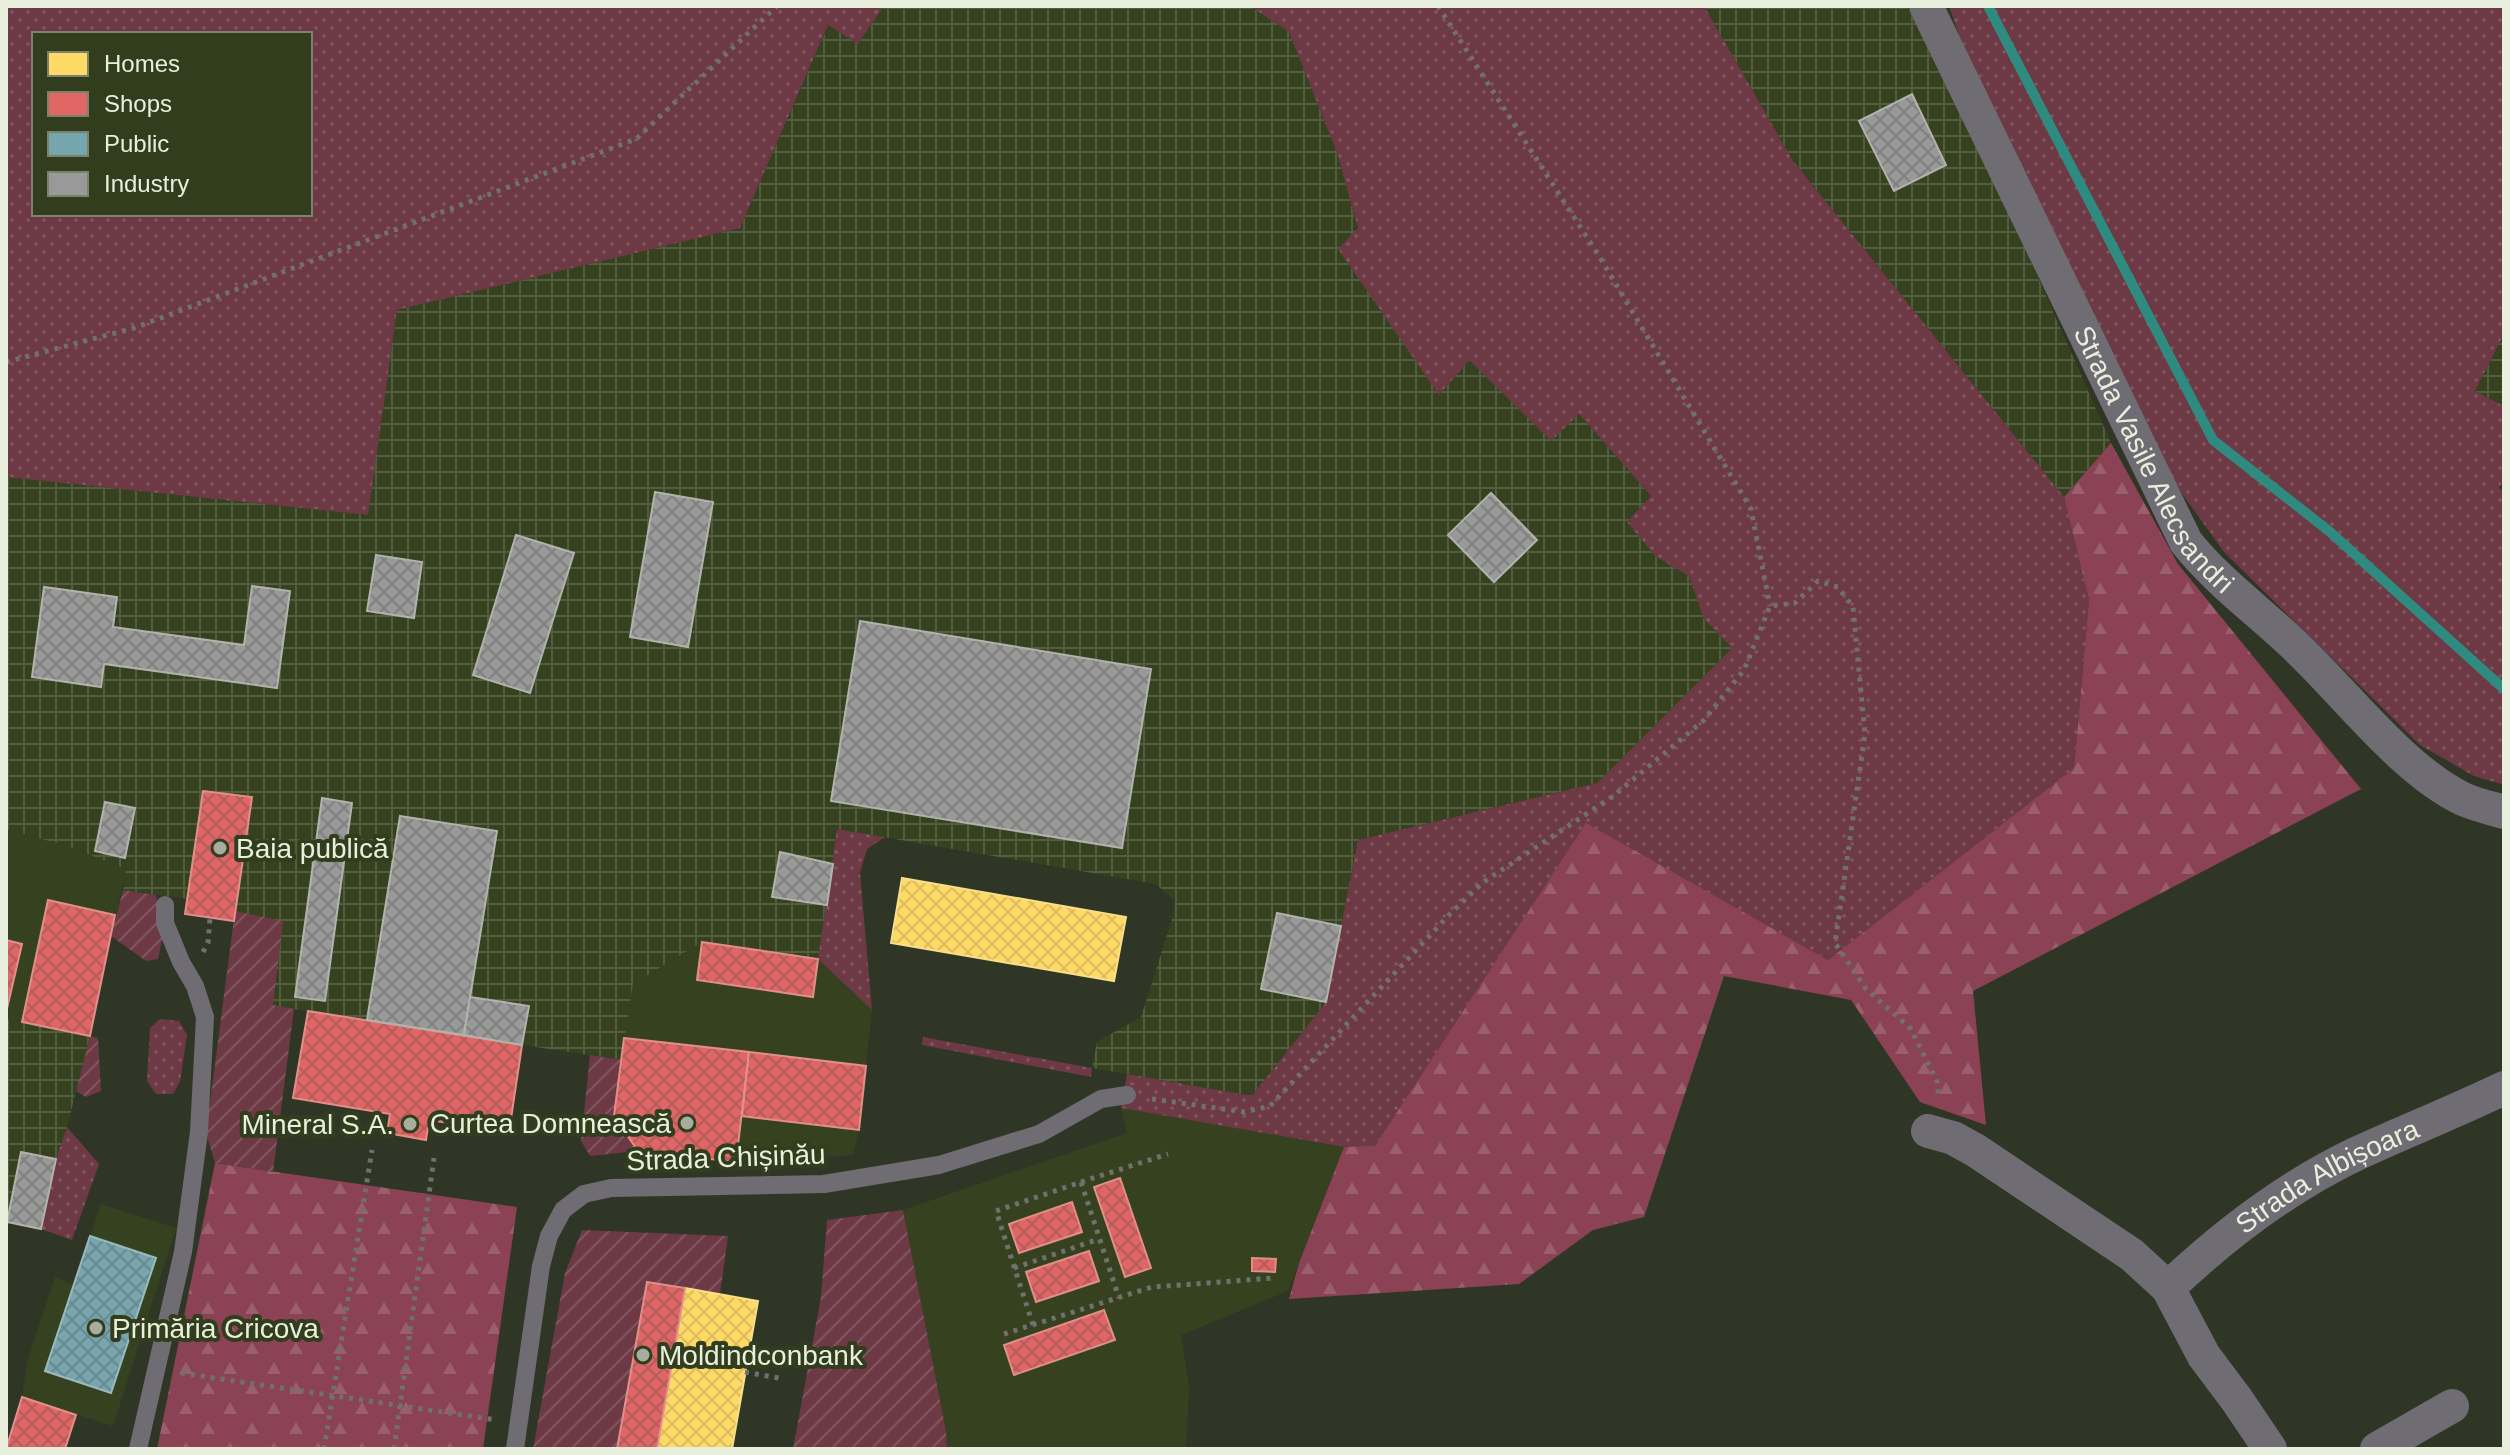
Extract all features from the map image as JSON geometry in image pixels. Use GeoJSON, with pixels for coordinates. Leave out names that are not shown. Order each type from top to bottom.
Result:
{"type":"FeatureCollection","features":[{"type":"Feature","properties":{"kind":"street","name":"Strada Vasile Alecsandri"},"geometry":{"type":"LineString","coordinates":[[1926,6],[2186,542],[2201,561],[2292,643],[2425,773],[2463,799],[2504,812]]}},
{"type":"Feature","properties":{"kind":"street","name":"Strada Albișoara"},"geometry":{"type":"LineString","coordinates":[[2168,1288],[2252,1217],[2306,1183],[2358,1154],[2504,1088]]}},
{"type":"Feature","properties":{"kind":"street"},"geometry":{"type":"LineString","coordinates":[[1935,1133],[1953,1138],[1975,1150],[2132,1255],[2168,1288],[2204,1356],[2270,1449]]}},
{"type":"Feature","properties":{"kind":"street"},"geometry":{"type":"LineString","coordinates":[[2377,1449],[2452,1406]]}},
{"type":"Feature","properties":{"kind":"lane"},"geometry":{"type":"LineString","coordinates":[[138,1449],[185,1238],[199,1132],[205,1017],[195,986],[165,923],[165,905]]}},
{"type":"Feature","properties":{"kind":"lane","name":"Strada Chișinău"},"geometry":{"type":"LineString","coordinates":[[515,1449],[541,1266],[549,1236],[563,1210],[584,1194],[611,1188],[824,1184],[939,1165],[1039,1134],[1101,1099],[1127,1095]]}},
{"type":"Feature","properties":{"kind":"path"},"geometry":{"type":"LineString","coordinates":[[6,362],[134,328],[636,139],[777,6]]}},
{"type":"Feature","properties":{"kind":"path"},"geometry":{"type":"LineString","coordinates":[[1127,1095],[1245,1112],[1270,1106],[1482,883],[1612,797],[1703,721],[1744,670],[1770,606],[1751,509],[1599,256],[1438,6]]}},
{"type":"Feature","properties":{"kind":"path"},"geometry":{"type":"LineString","coordinates":[[1770,606],[1795,603],[1818,581],[1838,587],[1853,607],[1865,734],[1835,943],[1866,989],[1911,1029],[1937,1081],[1935,1133]]}},
{"type":"Feature","properties":{"kind":"path"},"geometry":{"type":"LineString","coordinates":[[208,943],[210,918]]}},
{"type":"Feature","properties":{"kind":"path"},"geometry":{"type":"LineString","coordinates":[[324,1449],[372,1150]]}},
{"type":"Feature","properties":{"kind":"path"},"geometry":{"type":"LineString","coordinates":[[1033,1325],[996,1211],[1168,1154]]}},
{"type":"Feature","properties":{"kind":"path"},"geometry":{"type":"LineString","coordinates":[[394,1449],[434,1158]]}},
{"type":"Feature","properties":{"kind":"path"},"geometry":{"type":"LineString","coordinates":[[1081,1182],[1119,1298]]}},
{"type":"Feature","properties":{"kind":"path"},"geometry":{"type":"LineString","coordinates":[[1014,1268],[1099,1239]]}},
{"type":"Feature","properties":{"kind":"path"},"geometry":{"type":"LineString","coordinates":[[1004,1334],[1152,1287],[1274,1278]]}},
{"type":"Feature","properties":{"kind":"path"},"geometry":{"type":"LineString","coordinates":[[157,1369],[519,1423]]}},
{"type":"Feature","properties":{"kind":"path"},"geometry":{"type":"LineString","coordinates":[[745,1372],[784,1379]]}},
{"type":"Feature","properties":{"kind":"shaded area"},"geometry":{"type":"Polygon","coordinates":[[[6,6],[884,6],[858,44],[828,25],[740,228],[397,310],[368,515],[6,477],[6,6]]]}},
{"type":"Feature","properties":{"kind":"shaded area"},"geometry":{"type":"Polygon","coordinates":[[[884,6],[1250,6],[1289,32],[1337,153],[1358,229],[1439,395],[1469,359],[1551,440],[1579,414],[1651,496],[1627,522],[1655,556],[1689,576],[1704,619],[1732,648],[1597,783],[1358,840],[1326,1002],[1252,1096],[1092,1068],[1097,1042],[1141,1017],[1175,901],[1156,884],[837,829],[818,959],[702,942],[633,984],[621,1060],[523,1045],[509,1132],[430,1120],[426,1140],[387,1133],[390,1114],[293,1098],[308,1011],[272,1006],[235,912],[234,921],[185,914],[187,899],[123,890],[126,869],[67,846],[6,829],[6,477],[367,515],[397,310],[740,228],[829,24],[858,44],[884,6]]]}},
{"type":"Feature","properties":{"kind":"shaded area"},"geometry":{"type":"Polygon","coordinates":[[[1250,6],[1704,6],[1793,161],[2064,497],[2089,600],[2074,768],[1828,960],[1586,824],[1375,1147],[1344,1147],[1121,1108],[1127,1074],[1252,1096],[1326,1002],[1358,840],[1597,783],[1732,648],[1704,619],[1689,576],[1655,556],[1627,522],[1651,496],[1579,414],[1551,441],[1469,360],[1439,395],[1338,249],[1358,228],[1337,153],[1289,32],[1250,6]]]}},
{"type":"Feature","properties":{"kind":"shaded area"},"geometry":{"type":"Polygon","coordinates":[[[1704,6],[1907,6],[2022,241],[2111,443],[2064,497],[1793,161],[1704,6]]]}},
{"type":"Feature","properties":{"kind":"shaded area"},"geometry":{"type":"Polygon","coordinates":[[[1949,6],[2504,6],[2504,334],[2475,391],[2504,406],[2504,480],[2499,488],[2504,491],[2504,785],[2474,776],[2420,745],[2224,552],[2165,470],[1959,35],[1949,6]]]}},
{"type":"Feature","properties":{"kind":"shaded area"},"geometry":{"type":"Polygon","coordinates":[[[2504,334],[2504,406],[2475,391],[2504,334]]]}},
{"type":"Feature","properties":{"kind":"shaded area"},"geometry":{"type":"Polygon","coordinates":[[[6,829],[67,846],[126,869],[90,1036],[6,1019],[22,944],[6,940],[6,829]]]}},
{"type":"Feature","properties":{"kind":"shaded area"},"geometry":{"type":"Polygon","coordinates":[[[837,829],[885,837],[867,849],[860,873],[872,1010],[818,959],[837,829]]]}},
{"type":"Feature","properties":{"kind":"shaded area"},"geometry":{"type":"Polygon","coordinates":[[[123,890],[156,895],[162,940],[158,959],[146,961],[111,936],[123,890]]]}},
{"type":"Feature","properties":{"kind":"shaded area"},"geometry":{"type":"Polygon","coordinates":[[[235,911],[283,921],[273,1005],[294,1009],[273,1172],[215,1163],[206,1133],[235,911]]]}},
{"type":"Feature","properties":{"kind":"shaded area"},"geometry":{"type":"Polygon","coordinates":[[[702,942],[818,959],[872,1010],[859,1130],[853,1155],[736,1162],[638,1151],[614,1116],[633,984],[702,942]]]}},
{"type":"Feature","properties":{"kind":"shaded area"},"geometry":{"type":"Polygon","coordinates":[[[6,1019],[90,1036],[56,1159],[41,1229],[6,1222],[6,1019]]]}},
{"type":"Feature","properties":{"kind":"shaded area"},"geometry":{"type":"Polygon","coordinates":[[[160,1019],[179,1021],[187,1035],[180,1082],[173,1094],[156,1094],[147,1081],[150,1028],[160,1019]]]}},
{"type":"Feature","properties":{"kind":"shaded area"},"geometry":{"type":"Polygon","coordinates":[[[90,1036],[98,1038],[101,1091],[86,1097],[76,1091],[90,1036]]]}},
{"type":"Feature","properties":{"kind":"shaded area"},"geometry":{"type":"Polygon","coordinates":[[[923,1037],[1092,1068],[1091,1077],[922,1045],[923,1037]]]}},
{"type":"Feature","properties":{"kind":"shaded area"},"geometry":{"type":"Polygon","coordinates":[[[590,1055],[621,1060],[614,1116],[638,1151],[590,1156],[581,1141],[590,1055]]]}},
{"type":"Feature","properties":{"kind":"shaded area"},"geometry":{"type":"Polygon","coordinates":[[[1121,1108],[1344,1147],[1288,1291],[1181,1335],[1189,1387],[1186,1449],[947,1449],[903,1210],[1127,1133],[1121,1108]]]}},
{"type":"Feature","properties":{"kind":"shaded area"},"geometry":{"type":"Polygon","coordinates":[[[67,1127],[99,1164],[72,1240],[41,1229],[56,1159],[67,1127]]]}},
{"type":"Feature","properties":{"kind":"shaded area"},"geometry":{"type":"Polygon","coordinates":[[[101,1204],[176,1228],[113,1426],[22,1397],[27,1362],[55,1277],[74,1285],[101,1204]]]}},
{"type":"Feature","properties":{"kind":"shaded area"},"geometry":{"type":"Polygon","coordinates":[[[903,1210],[947,1449],[793,1449],[821,1297],[827,1220],[903,1210]]]}},
{"type":"Feature","properties":{"kind":"shaded area"},"geometry":{"type":"Polygon","coordinates":[[[582,1230],[728,1236],[720,1294],[646,1282],[617,1449],[533,1449],[565,1273],[582,1230]]]}},
{"type":"Feature","properties":{"kind":"green space"},"geometry":{"type":"Polygon","coordinates":[[[2111,443],[2178,564],[2361,789],[1973,991],[1986,1125],[1920,1102],[1851,1000],[1724,976],[1644,1217],[1593,1230],[1519,1284],[1289,1299],[1299,1263],[1344,1147],[1375,1146],[1586,823],[1828,960],[2074,768],[2089,600],[2064,497],[2111,443]]]}},
{"type":"Feature","properties":{"kind":"green space"},"geometry":{"type":"Polygon","coordinates":[[[215,1163],[517,1207],[483,1449],[157,1449],[215,1163]]]}},
{"type":"Feature","properties":{"kind":"building: Homes"},"geometry":{"type":"Polygon","coordinates":[[[902,878],[1126,917],[1114,981],[891,943],[902,878]]]}},
{"type":"Feature","properties":{"kind":"building: Homes"},"geometry":{"type":"Polygon","coordinates":[[[685,1288],[758,1301],[732,1449],[657,1449],[685,1288]]]}},
{"type":"Feature","properties":{"kind":"building: Shops","name":"Baia publică"},"geometry":{"type":"Polygon","coordinates":[[[203,791],[252,797],[234,921],[185,914],[203,791]]]}},
{"type":"Feature","properties":{"kind":"building: Shops"},"geometry":{"type":"Polygon","coordinates":[[[48,900],[115,915],[90,1036],[22,1022],[48,900]]]}},
{"type":"Feature","properties":{"kind":"building: Shops"},"geometry":{"type":"Polygon","coordinates":[[[6,940],[22,944],[6,1013],[6,940]]]}},
{"type":"Feature","properties":{"kind":"building: Shops"},"geometry":{"type":"Polygon","coordinates":[[[702,942],[818,959],[813,997],[697,980],[702,942]]]}},
{"type":"Feature","properties":{"kind":"building: Shops"},"geometry":{"type":"Polygon","coordinates":[[[308,1011],[522,1045],[509,1132],[429,1120],[426,1140],[387,1133],[390,1114],[293,1098],[308,1011]]]}},
{"type":"Feature","properties":{"kind":"building: Shops"},"geometry":{"type":"Polygon","coordinates":[[[624,1038],[749,1052],[736,1162],[638,1151],[614,1116],[624,1038]]]}},
{"type":"Feature","properties":{"kind":"building: Shops"},"geometry":{"type":"Polygon","coordinates":[[[749,1052],[866,1066],[859,1130],[742,1116],[749,1052]]]}},
{"type":"Feature","properties":{"kind":"building: Shops"},"geometry":{"type":"Polygon","coordinates":[[[1120,1178],[1151,1268],[1125,1277],[1094,1187],[1120,1178]]]}},
{"type":"Feature","properties":{"kind":"building: Shops"},"geometry":{"type":"Polygon","coordinates":[[[1072,1202],[1082,1232],[1019,1253],[1009,1224],[1072,1202]]]}},
{"type":"Feature","properties":{"kind":"building: Shops"},"geometry":{"type":"Polygon","coordinates":[[[1089,1251],[1099,1281],[1036,1302],[1026,1272],[1089,1251]]]}},
{"type":"Feature","properties":{"kind":"building: Shops"},"geometry":{"type":"Polygon","coordinates":[[[1252,1258],[1276,1259],[1275,1272],[1252,1271],[1252,1258]]]}},
{"type":"Feature","properties":{"kind":"building: Shops"},"geometry":{"type":"Polygon","coordinates":[[[647,1282],[685,1288],[657,1449],[617,1449],[647,1282]]]}},
{"type":"Feature","properties":{"kind":"building: Shops"},"geometry":{"type":"Polygon","coordinates":[[[1104,1310],[1115,1340],[1014,1375],[1004,1345],[1104,1310]]]}},
{"type":"Feature","properties":{"kind":"building: Shops"},"geometry":{"type":"Polygon","coordinates":[[[22,1397],[76,1415],[65,1449],[6,1449],[22,1397]]]}},
{"type":"Feature","properties":{"kind":"building: Public","name":"Primăria Cricova"},"geometry":{"type":"Polygon","coordinates":[[[90,1236],[156,1258],[111,1393],[45,1371],[90,1236]]]}},
{"type":"Feature","properties":{"kind":"building: Industry"},"geometry":{"type":"Polygon","coordinates":[[[1912,94],[1946,165],[1894,191],[1859,121],[1912,94]]]}},
{"type":"Feature","properties":{"kind":"building: Industry"},"geometry":{"type":"Polygon","coordinates":[[[655,492],[713,502],[688,647],[630,637],[655,492]]]}},
{"type":"Feature","properties":{"kind":"building: Industry"},"geometry":{"type":"Polygon","coordinates":[[[1491,493],[1537,540],[1494,582],[1448,535],[1491,493]]]}},
{"type":"Feature","properties":{"kind":"building: Industry"},"geometry":{"type":"Polygon","coordinates":[[[516,535],[574,553],[530,693],[473,675],[516,535]]]}},
{"type":"Feature","properties":{"kind":"building: Industry"},"geometry":{"type":"Polygon","coordinates":[[[376,555],[422,562],[414,618],[367,611],[376,555]]]}},
{"type":"Feature","properties":{"kind":"building: Industry"},"geometry":{"type":"Polygon","coordinates":[[[252,586],[290,591],[277,688],[104,664],[101,687],[32,677],[44,587],[117,597],[113,627],[244,645],[252,586]]]}},
{"type":"Feature","properties":{"kind":"building: Industry"},"geometry":{"type":"Polygon","coordinates":[[[860,621],[1151,669],[1122,848],[831,801],[860,621]]]}},
{"type":"Feature","properties":{"kind":"building: Industry"},"geometry":{"type":"Polygon","coordinates":[[[322,798],[352,803],[325,1001],[295,997],[322,798]]]}},
{"type":"Feature","properties":{"kind":"building: Industry"},"geometry":{"type":"Polygon","coordinates":[[[105,802],[135,808],[125,858],[95,851],[105,802]]]}},
{"type":"Feature","properties":{"kind":"building: Industry"},"geometry":{"type":"Polygon","coordinates":[[[400,816],[497,831],[464,1035],[367,1020],[400,816]]]}},
{"type":"Feature","properties":{"kind":"building: Industry"},"geometry":{"type":"Polygon","coordinates":[[[780,852],[833,864],[827,905],[772,897],[780,852]]]}},
{"type":"Feature","properties":{"kind":"building: Industry"},"geometry":{"type":"Polygon","coordinates":[[[1277,913],[1341,926],[1326,1002],[1261,989],[1277,913]]]}},
{"type":"Feature","properties":{"kind":"building: Industry"},"geometry":{"type":"Polygon","coordinates":[[[470,997],[529,1006],[522,1045],[464,1035],[470,997]]]}},
{"type":"Feature","properties":{"kind":"building: Industry"},"geometry":{"type":"Polygon","coordinates":[[[21,1152],[56,1159],[41,1229],[7,1222],[21,1152]]]}},
{"type":"Feature","properties":{"kind":"waterway"},"geometry":{"type":"LineString","coordinates":[[1988,6],[2213,440],[2329,531],[2504,689]]}},
{"type":"Feature","properties":{"kind":"place","name":"Baia publică"},"geometry":{"type":"Point","coordinates":[220,848]}},
{"type":"Feature","properties":{"kind":"place","name":"Curtea Domnească"},"geometry":{"type":"Point","coordinates":[687,1123]}},
{"type":"Feature","properties":{"kind":"place","name":"Mineral S.A."},"geometry":{"type":"Point","coordinates":[410,1124]}},
{"type":"Feature","properties":{"kind":"place","name":"Primăria Cricova"},"geometry":{"type":"Point","coordinates":[96,1328]}},
{"type":"Feature","properties":{"kind":"place","name":"Moldindconbank"},"geometry":{"type":"Point","coordinates":[643,1355]}}]}
